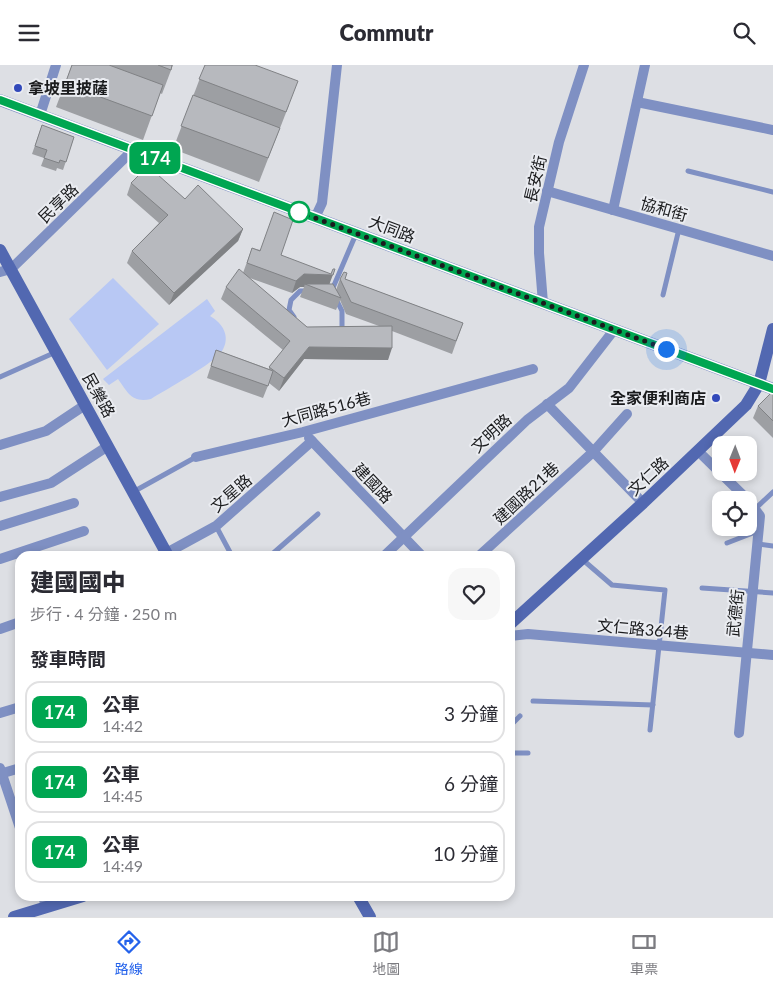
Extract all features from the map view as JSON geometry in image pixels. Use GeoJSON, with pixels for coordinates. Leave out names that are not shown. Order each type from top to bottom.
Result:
{"type":"FeatureCollection","features":[{"type":"Feature","properties":{"kind":"main road","name":"民樂路"},"geometry":{"type":"LineString","coordinates":[[0,250],[5,271],[56,352],[86,405],[163,551]]}},
{"type":"Feature","properties":{"kind":"main road","name":"文仁路"},"geometry":{"type":"LineString","coordinates":[[515,619],[643,503],[746,405],[759,384],[773,329]]}},
{"type":"Feature","properties":{"kind":"main road"},"geometry":{"type":"LineString","coordinates":[[361,901],[370,917]]}},
{"type":"Feature","properties":{"kind":"main road"},"geometry":{"type":"LineString","coordinates":[[14,917],[44,902]]}},
{"type":"Feature","properties":{"kind":"street"},"geometry":{"type":"LineString","coordinates":[[40,115],[56,65]]}},
{"type":"Feature","properties":{"kind":"street"},"geometry":{"type":"LineString","coordinates":[[315,218],[322,203],[337,65]]}},
{"type":"Feature","properties":{"kind":"street","name":"長安街"},"geometry":{"type":"LineString","coordinates":[[544,303],[539,253],[539,227],[558,141],[584,65]]}},
{"type":"Feature","properties":{"kind":"street"},"geometry":{"type":"LineString","coordinates":[[613,210],[645,65]]}},
{"type":"Feature","properties":{"kind":"street","name":"大同路"},"geometry":{"type":"LineString","coordinates":[[0,100],[773,389]]}},
{"type":"Feature","properties":{"kind":"street"},"geometry":{"type":"LineString","coordinates":[[637,102],[773,131]]}},
{"type":"Feature","properties":{"kind":"street","name":"民享路"},"geometry":{"type":"LineString","coordinates":[[5,271],[133,150]]}},
{"type":"Feature","properties":{"kind":"street","name":"協和街"},"geometry":{"type":"LineString","coordinates":[[547,191],[773,256]]}},
{"type":"Feature","properties":{"kind":"street","name":"文明路"},"geometry":{"type":"LineString","coordinates":[[389,551],[527,420],[569,388],[614,330]]}},
{"type":"Feature","properties":{"kind":"street","name":"大同路516巷"},"geometry":{"type":"LineString","coordinates":[[196,457],[303,431],[533,369]]}},
{"type":"Feature","properties":{"kind":"street"},"geometry":{"type":"LineString","coordinates":[[547,404],[643,503]]}},
{"type":"Feature","properties":{"kind":"street"},"geometry":{"type":"LineString","coordinates":[[0,445],[46,431],[86,405]]}},
{"type":"Feature","properties":{"kind":"street","name":"建國路21巷"},"geometry":{"type":"LineString","coordinates":[[485,551],[593,452],[627,414]]}},
{"type":"Feature","properties":{"kind":"street","name":"建國路"},"geometry":{"type":"LineString","coordinates":[[303,431],[417,551]]}},
{"type":"Feature","properties":{"kind":"street","name":"文星路"},"geometry":{"type":"LineString","coordinates":[[172,551],[216,526],[312,441]]}},
{"type":"Feature","properties":{"kind":"street"},"geometry":{"type":"LineString","coordinates":[[0,497],[51,483],[108,446]]}},
{"type":"Feature","properties":{"kind":"street"},"geometry":{"type":"LineString","coordinates":[[698,451],[739,491]]}},
{"type":"Feature","properties":{"kind":"street"},"geometry":{"type":"LineString","coordinates":[[0,526],[74,503]]}},
{"type":"Feature","properties":{"kind":"street","name":"武德街"},"geometry":{"type":"LineString","coordinates":[[739,733],[758,544],[760,516],[757,512]]}},
{"type":"Feature","properties":{"kind":"street"},"geometry":{"type":"LineString","coordinates":[[24,551],[84,531]]}},
{"type":"Feature","properties":{"kind":"street"},"geometry":{"type":"LineString","coordinates":[[0,559],[15,554]]}},
{"type":"Feature","properties":{"kind":"street"},"geometry":{"type":"LineString","coordinates":[[0,629],[15,624]]}},
{"type":"Feature","properties":{"kind":"street","name":"文仁路364巷"},"geometry":{"type":"LineString","coordinates":[[515,635],[528,634],[773,655]]}},
{"type":"Feature","properties":{"kind":"street"},"geometry":{"type":"LineString","coordinates":[[0,713],[15,708]]}},
{"type":"Feature","properties":{"kind":"street"},"geometry":{"type":"LineString","coordinates":[[15,769],[1,771],[15,813]]}},
{"type":"Feature","properties":{"kind":"lane"},"geometry":{"type":"LineString","coordinates":[[688,171],[773,192]]}},
{"type":"Feature","properties":{"kind":"lane"},"geometry":{"type":"LineString","coordinates":[[663,295],[679,229]]}},
{"type":"Feature","properties":{"kind":"lane"},"geometry":{"type":"LineString","coordinates":[[331,292],[357,233]]}},
{"type":"Feature","properties":{"kind":"lane"},"geometry":{"type":"LineString","coordinates":[[297,321],[288,310],[291,300],[300,291],[316,292]]}},
{"type":"Feature","properties":{"kind":"lane"},"geometry":{"type":"LineString","coordinates":[[323,292],[331,292]]}},
{"type":"Feature","properties":{"kind":"lane"},"geometry":{"type":"LineString","coordinates":[[331,292],[339,304],[343,320],[342,329],[337,333],[332,333]]}},
{"type":"Feature","properties":{"kind":"lane"},"geometry":{"type":"LineString","coordinates":[[0,377],[56,352]]}},
{"type":"Feature","properties":{"kind":"lane","name":"大同路516巷"},"geometry":{"type":"LineString","coordinates":[[133,492],[196,457]]}},
{"type":"Feature","properties":{"kind":"lane"},"geometry":{"type":"LineString","coordinates":[[757,500],[773,492]]}},
{"type":"Feature","properties":{"kind":"lane"},"geometry":{"type":"LineString","coordinates":[[276,551],[318,514]]}},
{"type":"Feature","properties":{"kind":"lane"},"geometry":{"type":"LineString","coordinates":[[216,526],[229,551]]}},
{"type":"Feature","properties":{"kind":"lane"},"geometry":{"type":"LineString","coordinates":[[726,543],[759,531]]}},
{"type":"Feature","properties":{"kind":"lane"},"geometry":{"type":"LineString","coordinates":[[758,544],[773,546]]}},
{"type":"Feature","properties":{"kind":"lane"},"geometry":{"type":"LineString","coordinates":[[582,559],[612,585],[665,590],[650,730]]}},
{"type":"Feature","properties":{"kind":"lane"},"geometry":{"type":"LineString","coordinates":[[702,589],[773,593]]}},
{"type":"Feature","properties":{"kind":"lane"},"geometry":{"type":"LineString","coordinates":[[533,701],[653,705]]}},
{"type":"Feature","properties":{"kind":"lane"},"geometry":{"type":"LineString","coordinates":[[515,721],[520,716]]}},
{"type":"Feature","properties":{"kind":"lane"},"geometry":{"type":"LineString","coordinates":[[515,753],[528,753]]}},
{"type":"Feature","properties":{"kind":"shaded area"},"geometry":{"type":"Polygon","coordinates":[[[113,278],[159,324],[107,370],[69,319],[113,278]]]}},
{"type":"Feature","properties":{"kind":"shaded area"},"geometry":{"type":"Polygon","coordinates":[[[207,299],[215,311],[210,316],[219,322],[226,336],[225,346],[218,356],[151,399],[139,400],[131,396],[118,379],[109,385],[103,379],[207,299]]]}},
{"type":"Feature","properties":{"kind":"building"},"geometry":{"type":"Polygon","coordinates":[[[72,65],[109,65],[163,85],[152,116],[65,84],[72,65]]]}},
{"type":"Feature","properties":{"kind":"building"},"geometry":{"type":"Polygon","coordinates":[[[158,65],[172,65],[171,70],[158,65]]]}},
{"type":"Feature","properties":{"kind":"building"},"geometry":{"type":"Polygon","coordinates":[[[205,65],[255,65],[298,81],[286,112],[199,79],[205,65]]]}},
{"type":"Feature","properties":{"kind":"building"},"geometry":{"type":"Polygon","coordinates":[[[193,95],[280,128],[268,158],[181,126],[193,95]]]}},
{"type":"Feature","properties":{"kind":"building"},"geometry":{"type":"Polygon","coordinates":[[[42,125],[74,137],[66,162],[60,160],[59,163],[44,158],[47,150],[35,146],[42,125]]]}},
{"type":"Feature","properties":{"kind":"building"},"geometry":{"type":"Polygon","coordinates":[[[148,166],[185,199],[198,185],[243,229],[174,293],[132,251],[168,215],[131,183],[148,166]]]}},
{"type":"Feature","properties":{"kind":"building"},"geometry":{"type":"Polygon","coordinates":[[[274,212],[293,220],[281,255],[331,274],[333,269],[335,269],[333,275],[304,274],[296,281],[247,263],[252,248],[260,251],[274,212]]]}},
{"type":"Feature","properties":{"kind":"building"},"geometry":{"type":"Polygon","coordinates":[[[239,269],[307,327],[392,326],[392,348],[309,347],[284,378],[269,367],[290,341],[226,287],[239,269]]]}},
{"type":"Feature","properties":{"kind":"building"},"geometry":{"type":"Polygon","coordinates":[[[344,272],[347,273],[345,279],[463,323],[456,341],[351,302],[340,279],[344,272]]]}},
{"type":"Feature","properties":{"kind":"building"},"geometry":{"type":"Polygon","coordinates":[[[305,284],[333,284],[341,298],[305,284]]]}},
{"type":"Feature","properties":{"kind":"building"},"geometry":{"type":"Polygon","coordinates":[[[216,350],[273,371],[268,386],[211,366],[216,350]]]}},
{"type":"Feature","properties":{"kind":"building"},"geometry":{"type":"Polygon","coordinates":[[[773,393],[773,421],[758,406],[773,393]]]}},
{"type":"Feature","properties":{"kind":"bus line","name":"174"},"geometry":{"type":"LineString","coordinates":[[0,100],[773,389]]}},
{"type":"Feature","properties":{"kind":"place","name":"拿坡里披薩"},"geometry":{"type":"Point","coordinates":[18,88]}},
{"type":"Feature","properties":{"kind":"place","name":"全家便利商店"},"geometry":{"type":"Point","coordinates":[716,398]}},
{"type":"Feature","properties":{"kind":"route"},"geometry":{"type":"LineString","coordinates":[[299,212],[666,349]]}}]}
